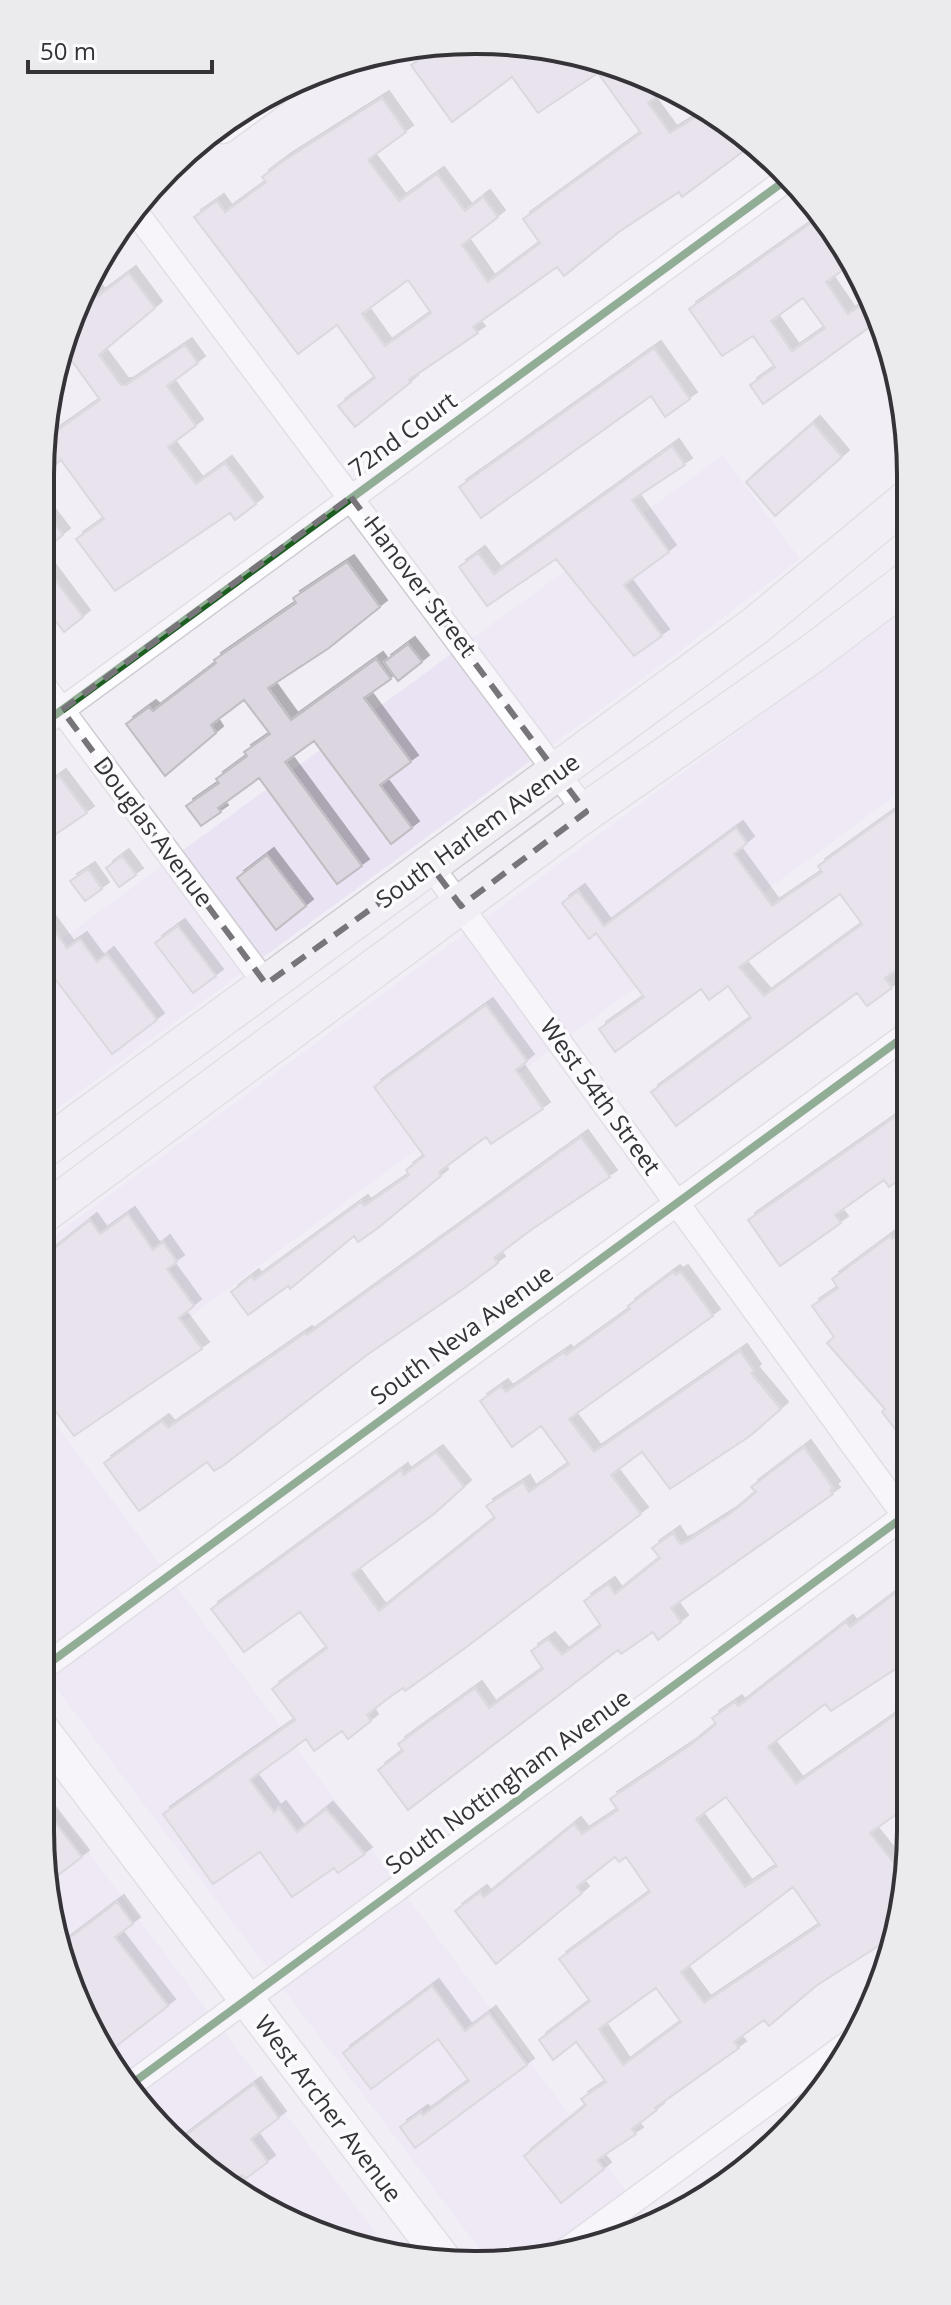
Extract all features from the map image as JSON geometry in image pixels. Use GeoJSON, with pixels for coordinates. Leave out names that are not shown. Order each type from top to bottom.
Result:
{"type":"FeatureCollection","features":[{"type":"Feature","properties":{"kind":"main road","name":"South Harlem Avenue"},"geometry":{"type":"LineString","coordinates":[[54,1141],[560,773],[755,626],[897,508]]}},
{"type":"Feature","properties":{"kind":"main road","name":"South Harlem Avenue"},"geometry":{"type":"LineString","coordinates":[[54,1206],[586,812],[824,646],[897,590]]}},
{"type":"Feature","properties":{"kind":"main road","name":"West Archer Avenue"},"geometry":{"type":"LineString","coordinates":[[54,1746],[435,2249]]}},
{"type":"Feature","properties":{"kind":"street","name":"72nd Court"},"geometry":{"type":"LineString","coordinates":[[54,716],[780,184]]}},
{"type":"Feature","properties":{"kind":"street","name":"Hanover Street"},"geometry":{"type":"LineString","coordinates":[[141,219],[560,773],[586,812]]}},
{"type":"Feature","properties":{"kind":"street","name":"Douglas Avenue"},"geometry":{"type":"LineString","coordinates":[[54,699],[266,984]]}},
{"type":"Feature","properties":{"kind":"street","name":"West 54th Street"},"geometry":{"type":"LineString","coordinates":[[431,866],[897,1502]]}},
{"type":"Feature","properties":{"kind":"street","name":"South Neva Avenue"},"geometry":{"type":"LineString","coordinates":[[54,1660],[897,1042]]}},
{"type":"Feature","properties":{"kind":"street","name":"South Nottingham Avenue"},"geometry":{"type":"LineString","coordinates":[[137,2080],[897,1525]]}},
{"type":"Feature","properties":{"kind":"street"},"geometry":{"type":"LineString","coordinates":[[584,2237],[831,2056]]}},
{"type":"Feature","properties":{"kind":"highlighted area"},"geometry":{"type":"Polygon","coordinates":[[[351,497],[586,812],[461,906],[431,866],[266,984],[62,710],[351,497]]]}},
{"type":"Feature","properties":{"kind":"shaded area"},"geometry":{"type":"Polygon","coordinates":[[[723,455],[800,559],[672,657],[54,1111],[54,945],[723,455]]]}},
{"type":"Feature","properties":{"kind":"shaded area"},"geometry":{"type":"Polygon","coordinates":[[[897,610],[897,794],[54,1418],[54,1236],[746,726],[897,610]]]}},
{"type":"Feature","properties":{"kind":"shaded area"},"geometry":{"type":"Polygon","coordinates":[[[54,1422],[645,2216],[611,2229],[558,2243],[481,2251],[54,1686],[54,1422]]]}},
{"type":"Feature","properties":{"kind":"shaded area"},"geometry":{"type":"Polygon","coordinates":[[[54,1807],[381,2240],[314,2219],[241,2180],[177,2128],[141,2086],[97,2016],[76,1965],[58,1885],[54,1807]]]}},
{"type":"Feature","properties":{"kind":"building"},"geometry":{"type":"Polygon","coordinates":[[[503,55],[585,68],[637,86],[658,95],[648,103],[670,133],[697,117],[744,151],[682,197],[679,192],[619,232],[564,276],[557,267],[473,327],[478,333],[409,380],[411,382],[355,427],[338,406],[375,378],[337,325],[298,354],[194,217],[217,201],[225,212],[266,182],[262,177],[283,161],[382,98],[406,132],[368,160],[399,201],[437,174],[465,211],[483,197],[498,217],[462,245],[488,282],[540,243],[523,219],[641,133],[598,73],[538,113],[512,77],[452,122],[411,65],[422,58],[503,55]],[[408,280],[362,314],[385,346],[431,313],[408,280]]]}},
{"type":"Feature","properties":{"kind":"building"},"geometry":{"type":"Polygon","coordinates":[[[812,222],[844,270],[826,282],[848,314],[861,305],[870,327],[763,404],[750,385],[775,367],[753,336],[722,356],[689,309],[812,222]],[[803,298],[771,321],[792,351],[825,328],[803,298]]]}},
{"type":"Feature","properties":{"kind":"building"},"geometry":{"type":"Polygon","coordinates":[[[129,273],[155,308],[99,355],[121,385],[126,385],[185,345],[198,363],[167,386],[196,426],[168,447],[196,484],[225,463],[256,504],[235,520],[230,513],[115,591],[76,539],[104,519],[61,460],[54,465],[57,430],[100,400],[72,361],[69,363],[95,293],[98,296],[129,273]]]}},
{"type":"Feature","properties":{"kind":"building"},"geometry":{"type":"Polygon","coordinates":[[[654,348],[690,399],[665,417],[651,396],[481,518],[459,487],[654,348]]]}},
{"type":"Feature","properties":{"kind":"building"},"geometry":{"type":"Polygon","coordinates":[[[813,423],[842,457],[775,516],[746,482],[813,423]]]}},
{"type":"Feature","properties":{"kind":"building"},"geometry":{"type":"Polygon","coordinates":[[[672,446],[685,465],[632,500],[669,552],[624,585],[662,636],[634,656],[556,559],[487,606],[459,567],[478,553],[494,574],[672,446]]]}},
{"type":"Feature","properties":{"kind":"building"},"geometry":{"type":"Polygon","coordinates":[[[54,523],[63,535],[54,542],[54,523]]]}},
{"type":"Feature","properties":{"kind":"building"},"geometry":{"type":"Polygon","coordinates":[[[347,562],[380,607],[329,648],[268,688],[291,720],[376,659],[391,679],[364,698],[411,762],[380,785],[412,828],[391,844],[314,741],[285,762],[362,866],[337,884],[259,778],[218,808],[221,812],[201,826],[186,806],[219,783],[216,779],[247,756],[244,752],[270,734],[244,700],[211,725],[216,733],[165,776],[126,724],[149,707],[153,711],[216,663],[214,660],[296,603],[293,598],[347,562]]]}},
{"type":"Feature","properties":{"kind":"building"},"geometry":{"type":"Polygon","coordinates":[[[54,579],[83,617],[64,632],[54,619],[54,579]]]}},
{"type":"Feature","properties":{"kind":"building"},"geometry":{"type":"Polygon","coordinates":[[[408,644],[422,662],[398,681],[384,662],[408,644]]]}},
{"type":"Feature","properties":{"kind":"building"},"geometry":{"type":"Polygon","coordinates":[[[59,776],[87,813],[54,835],[54,780],[59,776]]]}},
{"type":"Feature","properties":{"kind":"building"},"geometry":{"type":"Polygon","coordinates":[[[897,809],[897,970],[885,978],[892,988],[867,1006],[857,993],[676,1126],[651,1092],[751,1018],[728,986],[709,1000],[701,989],[615,1052],[599,1029],[644,997],[596,933],[589,939],[562,903],[578,891],[604,926],[736,828],[747,843],[734,854],[772,906],[822,872],[818,866],[897,809]],[[840,894],[739,967],[764,996],[862,924],[840,894]]]}},
{"type":"Feature","properties":{"kind":"building"},"geometry":{"type":"Polygon","coordinates":[[[267,855],[306,906],[276,930],[237,878],[267,855]]]}},
{"type":"Feature","properties":{"kind":"building"},"geometry":{"type":"Polygon","coordinates":[[[122,856],[136,875],[119,887],[106,868],[122,856]]]}},
{"type":"Feature","properties":{"kind":"building"},"geometry":{"type":"Polygon","coordinates":[[[88,869],[102,889],[85,901],[70,881],[88,869]]]}},
{"type":"Feature","properties":{"kind":"building"},"geometry":{"type":"Polygon","coordinates":[[[178,926],[216,976],[193,993],[155,943],[178,926]]]}},
{"type":"Feature","properties":{"kind":"building"},"geometry":{"type":"Polygon","coordinates":[[[54,930],[67,948],[80,939],[97,962],[107,954],[157,1020],[112,1054],[54,977],[54,930]]]}},
{"type":"Feature","properties":{"kind":"building"},"geometry":{"type":"Polygon","coordinates":[[[486,1005],[527,1061],[516,1070],[543,1109],[491,1144],[486,1137],[439,1172],[441,1176],[378,1228],[358,1242],[354,1236],[290,1289],[288,1286],[248,1315],[231,1292],[252,1276],[254,1280],[361,1202],[364,1206],[409,1175],[406,1170],[424,1156],[374,1087],[486,1005]]]}},
{"type":"Feature","properties":{"kind":"building"},"geometry":{"type":"Polygon","coordinates":[[[897,1115],[897,1181],[889,1187],[884,1180],[835,1215],[841,1223],[780,1266],[748,1220],[897,1115]]]}},
{"type":"Feature","properties":{"kind":"building"},"geometry":{"type":"Polygon","coordinates":[[[581,1137],[610,1177],[531,1230],[494,1258],[498,1263],[367,1355],[224,1465],[214,1471],[207,1462],[139,1511],[104,1463],[162,1421],[168,1428],[305,1333],[307,1335],[581,1137]]]}},
{"type":"Feature","properties":{"kind":"building"},"geometry":{"type":"Polygon","coordinates":[[[128,1214],[153,1250],[163,1242],[177,1262],[167,1269],[194,1306],[179,1318],[202,1349],[74,1436],[54,1409],[54,1249],[90,1220],[100,1234],[128,1214]]]}},
{"type":"Feature","properties":{"kind":"building"},"geometry":{"type":"Polygon","coordinates":[[[897,1235],[897,1431],[882,1412],[885,1409],[827,1343],[834,1337],[812,1306],[838,1288],[832,1279],[890,1236],[892,1239],[897,1235]]]}},
{"type":"Feature","properties":{"kind":"building"},"geometry":{"type":"Polygon","coordinates":[[[673,1272],[676,1275],[681,1272],[713,1316],[569,1419],[594,1452],[740,1351],[754,1371],[751,1373],[781,1409],[750,1436],[670,1489],[642,1452],[611,1475],[641,1514],[464,1649],[405,1691],[403,1688],[386,1700],[367,1715],[371,1721],[348,1739],[342,1731],[314,1751],[306,1739],[250,1780],[274,1812],[279,1808],[297,1832],[326,1809],[365,1854],[338,1873],[334,1868],[292,1897],[260,1852],[213,1884],[163,1814],[295,1720],[272,1689],[327,1648],[300,1612],[244,1652],[211,1609],[401,1470],[404,1475],[436,1452],[464,1487],[434,1514],[352,1574],[379,1611],[495,1518],[486,1506],[523,1482],[529,1492],[569,1464],[541,1426],[512,1447],[480,1401],[501,1386],[506,1392],[564,1352],[566,1355],[630,1309],[628,1306],[673,1272]]]}},
{"type":"Feature","properties":{"kind":"building"},"geometry":{"type":"Polygon","coordinates":[[[804,1447],[833,1488],[830,1491],[833,1494],[671,1608],[681,1622],[658,1640],[653,1632],[621,1654],[618,1650],[408,1810],[378,1770],[403,1751],[398,1744],[475,1688],[489,1708],[543,1669],[531,1651],[548,1639],[562,1655],[601,1626],[584,1601],[608,1584],[615,1594],[660,1558],[652,1548],[673,1533],[680,1544],[686,1542],[731,1513],[756,1492],[751,1487],[804,1447]]]}},
{"type":"Feature","properties":{"kind":"building"},"geometry":{"type":"Polygon","coordinates":[[[897,1592],[897,1668],[831,1711],[825,1704],[768,1747],[796,1784],[897,1714],[897,1814],[870,1833],[895,1862],[881,1944],[816,1986],[769,2026],[764,2020],[734,2042],[739,2048],[655,2108],[657,2110],[632,2129],[636,2134],[597,2160],[604,2169],[561,2203],[524,2156],[586,2105],[581,2099],[606,2082],[576,2042],[553,2060],[539,2040],[590,2001],[559,1959],[650,1892],[626,1857],[619,1862],[615,1857],[577,1887],[582,1893],[496,1964],[455,1911],[480,1892],[484,1897],[574,1824],[582,1834],[618,1810],[610,1799],[689,1746],[716,1724],[712,1718],[735,1702],[738,1706],[846,1622],[850,1627],[897,1592]],[[726,1797],[696,1819],[745,1887],[777,1866],[726,1797]],[[793,1887],[681,1972],[704,2003],[820,1925],[793,1887]],[[656,1988],[599,2029],[623,2065],[681,2022],[656,1988]]]}},
{"type":"Feature","properties":{"kind":"building"},"geometry":{"type":"Polygon","coordinates":[[[54,1821],[82,1857],[57,1876],[54,1821]]]}},
{"type":"Feature","properties":{"kind":"building"},"geometry":{"type":"Polygon","coordinates":[[[117,1902],[133,1924],[115,1937],[168,2006],[115,2047],[86,1991],[68,1939],[117,1902]]]}},
{"type":"Feature","properties":{"kind":"building"},"geometry":{"type":"Polygon","coordinates":[[[432,1986],[465,2031],[489,2013],[527,2065],[415,2148],[400,2127],[421,2112],[423,2115],[469,2081],[438,2039],[371,2089],[343,2053],[432,1986]]]}},
{"type":"Feature","properties":{"kind":"building"},"geometry":{"type":"Polygon","coordinates":[[[254,2084],[279,2118],[251,2139],[268,2162],[245,2179],[242,2175],[238,2178],[219,2164],[186,2135],[254,2084]]]}},
{"type":"Feature","properties":{"kind":"cycle path"},"geometry":{"type":"LineString","coordinates":[[54,716],[780,184]]}},
{"type":"Feature","properties":{"kind":"cycle path"},"geometry":{"type":"LineString","coordinates":[[54,1660],[897,1042]]}},
{"type":"Feature","properties":{"kind":"cycle path"},"geometry":{"type":"LineString","coordinates":[[137,2080],[897,1522]]}}]}
